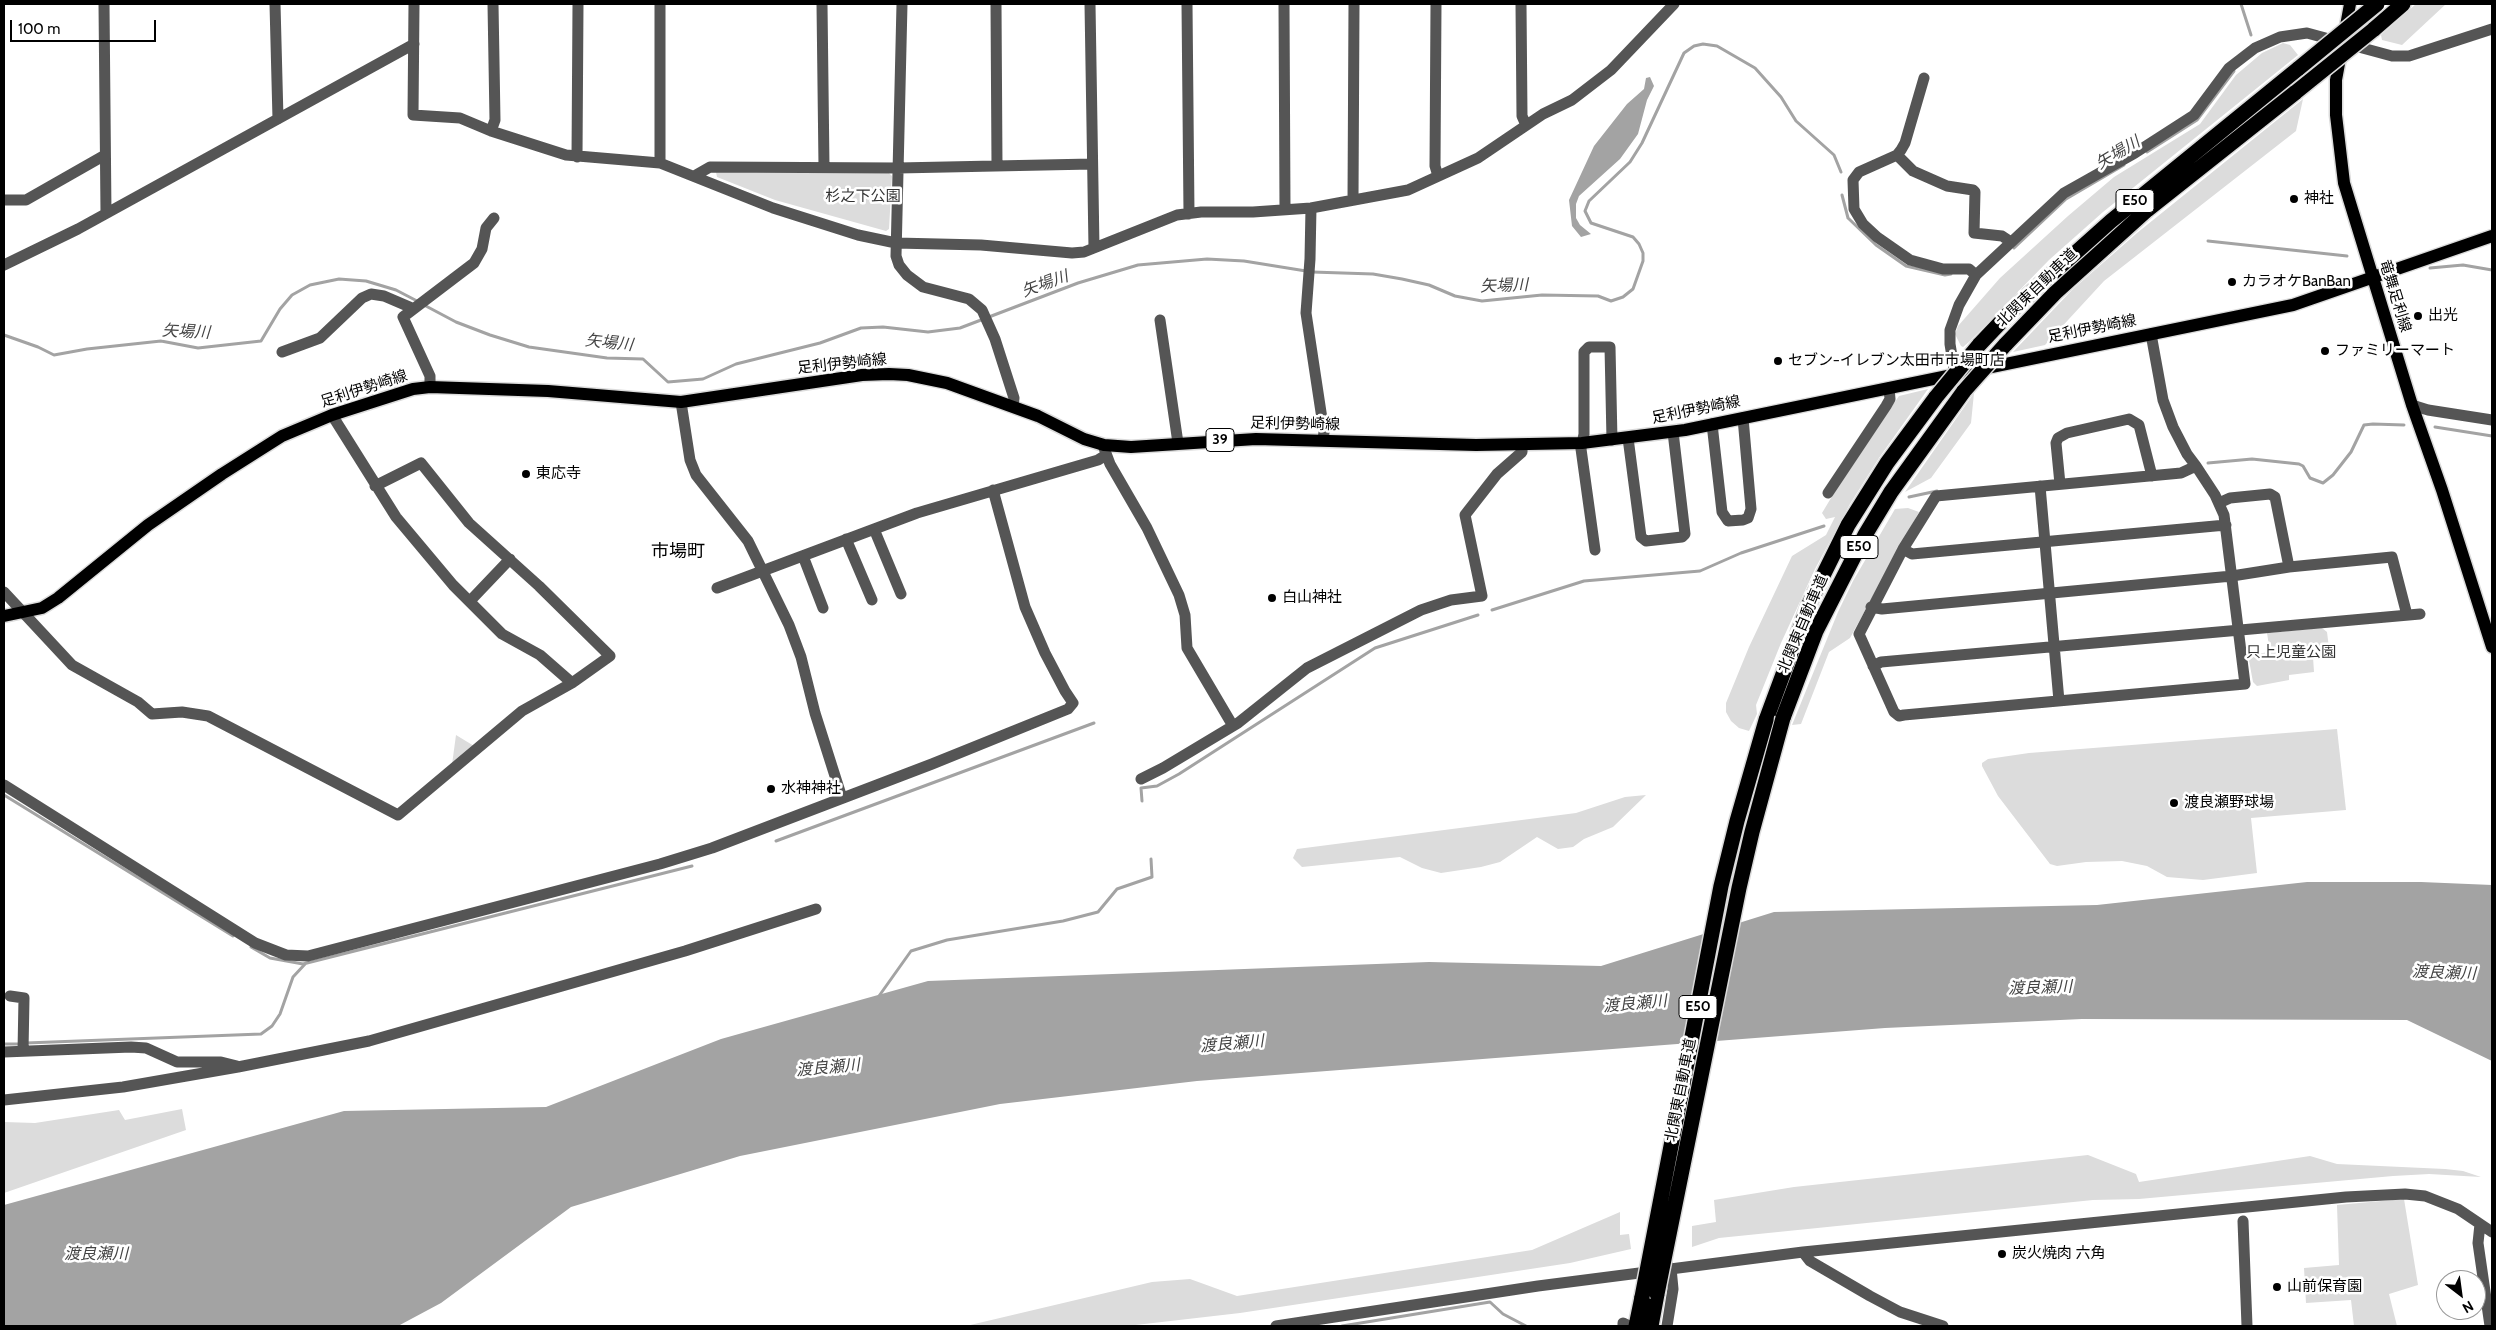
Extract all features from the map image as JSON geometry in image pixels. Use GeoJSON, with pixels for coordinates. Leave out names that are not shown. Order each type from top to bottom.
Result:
{"type":"FeatureCollection","features":[{"type":"Feature","properties":{"kind":"highway","name":"北関東自動車道"},"geometry":{"type":"LineString","coordinates":[[1636,1326],[1721,886],[1737,820],[1766,720],[1809,604],[1848,525],[1887,463],[1936,397],[1979,345],[2016,306],[2104,227],[2377,4]]}},
{"type":"Feature","properties":{"kind":"highway","name":"北関東自動車道"},"geometry":{"type":"LineString","coordinates":[[1651,1326],[1741,879],[1783,718],[1816,631],[1865,534],[1892,492],[1964,391],[2005,345],[2056,293],[2147,210],[2403,4]]}},
{"type":"Feature","properties":{"kind":"main road","name":"竜舞足利線"},"geometry":{"type":"LineString","coordinates":[[2350,4],[2341,43],[2336,80],[2339,153],[2346,192],[2412,405],[2442,490],[2492,647]]}},
{"type":"Feature","properties":{"kind":"main road","name":"足利伊勢崎線"},"geometry":{"type":"LineString","coordinates":[[4,616],[23,614],[42,608],[58,598],[148,525],[262,447],[302,426],[332,415],[398,393],[430,387],[548,392],[681,402],[862,375],[888,374],[908,375],[947,383],[1013,406],[1105,450],[1178,443],[1256,439],[1522,445],[1612,440],[1673,432],[2293,305],[2492,236]]}},
{"type":"Feature","properties":{"kind":"street"},"geometry":{"type":"LineString","coordinates":[[104,4],[106,213]]}},
{"type":"Feature","properties":{"kind":"street"},"geometry":{"type":"LineString","coordinates":[[275,4],[278,119]]}},
{"type":"Feature","properties":{"kind":"street"},"geometry":{"type":"LineString","coordinates":[[414,4],[412,115],[460,118],[540,148],[577,157],[660,163],[696,175],[773,208],[858,236],[896,243],[981,245],[1072,253],[1094,248],[1167,218],[1189,214],[1311,208],[1408,190],[1478,158],[1526,125],[1572,100],[1598,81],[1627,55],[1669,6]]}},
{"type":"Feature","properties":{"kind":"street"},"geometry":{"type":"LineString","coordinates":[[491,131],[495,120],[493,4]]}},
{"type":"Feature","properties":{"kind":"street"},"geometry":{"type":"LineString","coordinates":[[577,157],[578,4]]}},
{"type":"Feature","properties":{"kind":"street"},"geometry":{"type":"LineString","coordinates":[[660,4],[660,163]]}},
{"type":"Feature","properties":{"kind":"street"},"geometry":{"type":"LineString","coordinates":[[822,4],[824,167]]}},
{"type":"Feature","properties":{"kind":"street"},"geometry":{"type":"LineString","coordinates":[[902,4],[896,256],[899,265],[913,280],[931,290],[969,299],[977,304],[984,314],[989,327],[1014,398],[1013,406]]}},
{"type":"Feature","properties":{"kind":"street"},"geometry":{"type":"LineString","coordinates":[[996,4],[997,166]]}},
{"type":"Feature","properties":{"kind":"street"},"geometry":{"type":"LineString","coordinates":[[1090,4],[1094,248]]}},
{"type":"Feature","properties":{"kind":"street"},"geometry":{"type":"LineString","coordinates":[[1187,4],[1189,214]]}},
{"type":"Feature","properties":{"kind":"street"},"geometry":{"type":"LineString","coordinates":[[1284,4],[1285,208]]}},
{"type":"Feature","properties":{"kind":"street"},"geometry":{"type":"LineString","coordinates":[[1353,200],[1354,4]]}},
{"type":"Feature","properties":{"kind":"street"},"geometry":{"type":"LineString","coordinates":[[1436,4],[1435,166],[1438,176]]}},
{"type":"Feature","properties":{"kind":"street"},"geometry":{"type":"LineString","coordinates":[[1521,4],[1522,116],[1526,125]]}},
{"type":"Feature","properties":{"kind":"street"},"geometry":{"type":"LineString","coordinates":[[1955,375],[1950,344],[1950,330],[1959,305],[1976,275],[2064,193],[2190,119],[2229,68],[2255,48],[2280,37],[2302,33],[2392,56],[2409,56],[2492,29]]}},
{"type":"Feature","properties":{"kind":"street"},"geometry":{"type":"LineString","coordinates":[[4,265],[106,213],[414,44]]}},
{"type":"Feature","properties":{"kind":"street"},"geometry":{"type":"LineString","coordinates":[[1924,78],[1905,143],[1897,155],[1872,165],[1856,176],[1853,180],[1852,201],[1858,217],[1877,237],[1910,260],[1943,269],[1969,269],[1976,275]]}},
{"type":"Feature","properties":{"kind":"street"},"geometry":{"type":"LineString","coordinates":[[1897,155],[1913,171],[1947,186],[1973,190],[1975,192],[1974,233],[2002,236],[2011,242]]}},
{"type":"Feature","properties":{"kind":"street"},"geometry":{"type":"LineString","coordinates":[[4,200],[26,200],[105,156]]}},
{"type":"Feature","properties":{"kind":"street"},"geometry":{"type":"LineString","coordinates":[[696,175],[710,167],[898,168],[1092,164]]}},
{"type":"Feature","properties":{"kind":"street"},"geometry":{"type":"LineString","coordinates":[[1311,208],[1306,313],[1324,432],[1323,440]]}},
{"type":"Feature","properties":{"kind":"street"},"geometry":{"type":"LineString","coordinates":[[430,387],[430,376],[403,318],[412,308],[474,263],[482,249],[486,228],[494,218]]}},
{"type":"Feature","properties":{"kind":"street"},"geometry":{"type":"LineString","coordinates":[[282,352],[320,338],[362,298],[371,294],[384,296],[412,308]]}},
{"type":"Feature","properties":{"kind":"street"},"geometry":{"type":"LineString","coordinates":[[1160,320],[1178,443]]}},
{"type":"Feature","properties":{"kind":"street"},"geometry":{"type":"LineString","coordinates":[[2151,334],[2163,400],[2180,442],[2196,466],[2219,503],[2226,525],[2245,684],[2241,686],[1899,716],[1894,712],[1859,634],[1871,607],[1903,549],[1936,496],[2152,476],[2186,472],[2196,466]]}},
{"type":"Feature","properties":{"kind":"street"},"geometry":{"type":"LineString","coordinates":[[1595,550],[1582,442],[1584,352],[1589,347],[1610,347],[1612,440]]}},
{"type":"Feature","properties":{"kind":"street"},"geometry":{"type":"LineString","coordinates":[[1828,493],[1886,406],[1890,398],[1889,388]]}},
{"type":"Feature","properties":{"kind":"street"},"geometry":{"type":"LineString","coordinates":[[681,402],[690,460],[696,475],[745,538],[764,572],[800,657],[814,713],[842,798]]}},
{"type":"Feature","properties":{"kind":"street"},"geometry":{"type":"LineString","coordinates":[[2412,405],[2428,410],[2492,420]]}},
{"type":"Feature","properties":{"kind":"street"},"geometry":{"type":"LineString","coordinates":[[332,415],[396,517],[453,584],[502,634],[540,656],[572,683]]}},
{"type":"Feature","properties":{"kind":"street"},"geometry":{"type":"LineString","coordinates":[[1712,424],[1722,512],[1728,521],[1743,520],[1748,518],[1751,509],[1743,418]]}},
{"type":"Feature","properties":{"kind":"street"},"geometry":{"type":"LineString","coordinates":[[2060,484],[2056,443],[2058,438],[2067,433],[2129,419],[2139,425],[2152,476]]}},
{"type":"Feature","properties":{"kind":"street"},"geometry":{"type":"LineString","coordinates":[[1628,438],[1642,537],[1646,541],[1682,537],[1685,534],[1673,432]]}},
{"type":"Feature","properties":{"kind":"street"},"geometry":{"type":"LineString","coordinates":[[1141,779],[1233,726],[1307,668],[1421,610],[1451,600],[1482,596],[1466,515],[1497,474],[1522,452],[1522,445]]}},
{"type":"Feature","properties":{"kind":"street"},"geometry":{"type":"LineString","coordinates":[[717,588],[764,572],[874,529],[993,490],[1098,460],[1105,450],[1147,528],[1179,596],[1185,616],[1186,648],[1233,726]]}},
{"type":"Feature","properties":{"kind":"street"},"geometry":{"type":"LineString","coordinates":[[4,592],[72,666],[138,702],[152,714],[188,712],[208,716],[398,815],[522,711],[572,683],[610,656],[510,559],[469,523],[421,463],[375,486]]}},
{"type":"Feature","properties":{"kind":"street"},"geometry":{"type":"LineString","coordinates":[[2040,486],[2059,701]]}},
{"type":"Feature","properties":{"kind":"street"},"geometry":{"type":"LineString","coordinates":[[4,786],[255,942],[274,951],[297,956],[339,948],[660,864],[712,848],[1064,712],[1073,702],[1064,692],[1025,607],[993,490]]}},
{"type":"Feature","properties":{"kind":"street"},"geometry":{"type":"LineString","coordinates":[[2219,503],[2230,498],[2270,494],[2275,497],[2289,567]]}},
{"type":"Feature","properties":{"kind":"street"},"geometry":{"type":"LineString","coordinates":[[1903,549],[1912,554],[2226,525]]}},
{"type":"Feature","properties":{"kind":"street"},"geometry":{"type":"LineString","coordinates":[[874,529],[901,594]]}},
{"type":"Feature","properties":{"kind":"street"},"geometry":{"type":"LineString","coordinates":[[846,539],[872,600]]}},
{"type":"Feature","properties":{"kind":"street"},"geometry":{"type":"LineString","coordinates":[[803,556],[823,608]]}},
{"type":"Feature","properties":{"kind":"street"},"geometry":{"type":"LineString","coordinates":[[1871,607],[1882,609],[2232,576],[2289,567],[2392,557],[2407,615]]}},
{"type":"Feature","properties":{"kind":"street"},"geometry":{"type":"LineString","coordinates":[[470,600],[510,559]]}},
{"type":"Feature","properties":{"kind":"street"},"geometry":{"type":"LineString","coordinates":[[1873,666],[1881,662],[2420,614]]}},
{"type":"Feature","properties":{"kind":"street"},"geometry":{"type":"LineString","coordinates":[[4,1100],[123,1087],[331,1050],[433,1024],[685,951],[816,909]]}},
{"type":"Feature","properties":{"kind":"street"},"geometry":{"type":"LineString","coordinates":[[10,996],[24,998],[23,1051]]}},
{"type":"Feature","properties":{"kind":"street"},"geometry":{"type":"LineString","coordinates":[[4,1052],[146,1048],[177,1062],[221,1062],[233,1063],[238,1067]]}},
{"type":"Feature","properties":{"kind":"street"},"geometry":{"type":"LineString","coordinates":[[1276,1326],[1671,1268],[1803,1252],[2236,1207],[2405,1194],[2437,1200],[2492,1232]]}},
{"type":"Feature","properties":{"kind":"street"},"geometry":{"type":"LineString","coordinates":[[2243,1221],[2247,1326]]}},
{"type":"Feature","properties":{"kind":"street"},"geometry":{"type":"LineString","coordinates":[[2480,1224],[2478,1243],[2490,1326]]}},
{"type":"Feature","properties":{"kind":"street"},"geometry":{"type":"LineString","coordinates":[[1803,1252],[1810,1261],[1900,1312],[1943,1326]]}},
{"type":"Feature","properties":{"kind":"street"},"geometry":{"type":"LineString","coordinates":[[1667,1326],[1673,1289],[1671,1268]]}},
{"type":"Feature","properties":{"kind":"street"},"geometry":{"type":"LineString","coordinates":[[1622,1326],[1623,1323],[1629,1326]]}},
{"type":"Feature","properties":{"kind":"green space"},"geometry":{"type":"Polygon","coordinates":[[[2416,4],[2446,4],[2402,45],[2382,40],[2381,35],[2416,4]]]}},
{"type":"Feature","properties":{"kind":"green space"},"geometry":{"type":"Polygon","coordinates":[[[2283,43],[2290,45],[2298,55],[2103,212],[2049,260],[1969,342],[1963,347],[1961,346],[1955,334],[1958,326],[2000,278],[2114,177],[2200,124],[2236,75],[2262,53],[2283,43]]]}},
{"type":"Feature","properties":{"kind":"green space"},"geometry":{"type":"Polygon","coordinates":[[[2303,99],[2296,131],[2104,281],[2045,345],[2013,352],[2072,290],[2137,233],[2303,99]]]}},
{"type":"Feature","properties":{"kind":"green space","name":"杉之下公園"},"geometry":{"type":"Polygon","coordinates":[[[887,171],[892,176],[889,229],[886,231],[775,200],[717,177],[716,172],[887,171]]]}},
{"type":"Feature","properties":{"kind":"green space"},"geometry":{"type":"Polygon","coordinates":[[[1928,389],[1879,458],[1850,504],[1815,569],[1781,643],[1756,705],[1757,714],[1749,731],[1739,728],[1731,721],[1726,712],[1726,703],[1749,647],[1792,556],[1826,535],[1835,517],[1826,519],[1822,513],[1849,468],[1899,396],[1928,389]]]}},
{"type":"Feature","properties":{"kind":"green space"},"geometry":{"type":"Polygon","coordinates":[[[1974,393],[1971,423],[1931,478],[1905,492],[1974,393]]]}},
{"type":"Feature","properties":{"kind":"green space"},"geometry":{"type":"Polygon","coordinates":[[[1908,508],[1919,512],[1850,638],[1829,652],[1801,724],[1792,725],[1838,612],[1853,581],[1895,509],[1908,508]]]}},
{"type":"Feature","properties":{"kind":"green space","name":"只上児童公園"},"geometry":{"type":"Polygon","coordinates":[[[2322,628],[2327,632],[2330,656],[2313,657],[2314,672],[2289,675],[2289,680],[2257,686],[2253,682],[2248,655],[2270,652],[2267,633],[2322,628]]]}},
{"type":"Feature","properties":{"kind":"green space","name":"渡良瀬野球場"},"geometry":{"type":"Polygon","coordinates":[[[2337,729],[2346,810],[2251,818],[2257,873],[2203,880],[2167,877],[2147,866],[2122,861],[2086,862],[2057,866],[2050,864],[1998,796],[1982,766],[1982,763],[1988,759],[2029,753],[2337,729]]]}},
{"type":"Feature","properties":{"kind":"green space"},"geometry":{"type":"Polygon","coordinates":[[[456,735],[479,749],[451,772],[456,735]]]}},
{"type":"Feature","properties":{"kind":"green space"},"geometry":{"type":"Polygon","coordinates":[[[1646,795],[1613,827],[1584,839],[1573,847],[1558,849],[1537,837],[1500,862],[1481,867],[1441,873],[1422,868],[1400,857],[1302,867],[1293,858],[1297,849],[1576,813],[1625,797],[1646,795]]]}},
{"type":"Feature","properties":{"kind":"green space"},"geometry":{"type":"Polygon","coordinates":[[[182,1109],[186,1130],[4,1193],[4,1122],[35,1123],[119,1110],[125,1120],[182,1109]]]}},
{"type":"Feature","properties":{"kind":"green space"},"geometry":{"type":"Polygon","coordinates":[[[2088,1155],[2136,1174],[2139,1182],[2310,1156],[2337,1164],[2445,1169],[2463,1171],[2481,1177],[2429,1174],[2393,1176],[2139,1199],[2093,1200],[1719,1238],[1692,1247],[1692,1226],[1716,1222],[1714,1200],[1794,1187],[2088,1155]]]}},
{"type":"Feature","properties":{"kind":"green space"},"geometry":{"type":"Polygon","coordinates":[[[2404,1199],[2418,1285],[2389,1294],[2397,1326],[2354,1326],[2351,1300],[2306,1303],[2304,1268],[2339,1265],[2337,1205],[2404,1199]]]}},
{"type":"Feature","properties":{"kind":"green space"},"geometry":{"type":"Polygon","coordinates":[[[1620,1212],[1620,1235],[1629,1234],[1631,1249],[1570,1263],[1240,1313],[1127,1326],[966,1326],[1152,1282],[1190,1279],[1237,1296],[1532,1250],[1620,1212]]]}},
{"type":"Feature","properties":{"kind":"water"},"geometry":{"type":"Polygon","coordinates":[[[1650,77],[1654,86],[1647,100],[1638,134],[1620,159],[1579,196],[1576,204],[1576,218],[1580,225],[1591,234],[1581,237],[1572,226],[1569,200],[1594,146],[1627,104],[1644,89],[1646,78],[1650,77]]]}},
{"type":"Feature","properties":{"kind":"water","name":"渡良瀬川"},"geometry":{"type":"Polygon","coordinates":[[[2307,882],[2421,882],[2492,885],[2492,1061],[2407,1020],[2082,1019],[1885,1028],[1197,1081],[1000,1104],[740,1156],[571,1207],[441,1303],[398,1326],[4,1326],[4,1205],[344,1111],[546,1107],[721,1039],[928,981],[1429,962],[1601,966],[1774,912],[2097,905],[2307,882]]]}},
{"type":"Feature","properties":{"kind":"waterway","name":"矢場川"},"geometry":{"type":"LineString","coordinates":[[2241,4],[2251,35]]}},
{"type":"Feature","properties":{"kind":"waterway","name":"矢場川"},"geometry":{"type":"LineString","coordinates":[[1312,272],[1373,274],[1429,285],[1455,296],[1482,301],[1542,295],[1598,296],[1611,301],[1623,297],[1633,289],[1643,261],[1643,253],[1633,237],[1591,223],[1585,211],[1589,201],[1630,162],[1642,143],[1684,53],[1694,46],[1703,44],[1717,46],[1755,68],[1781,97],[1796,121],[1834,155],[1841,172]]}},
{"type":"Feature","properties":{"kind":"waterway","name":"矢場川"},"geometry":{"type":"LineString","coordinates":[[2147,152],[2197,120],[2234,71]]}},
{"type":"Feature","properties":{"kind":"waterway","name":"矢場川"},"geometry":{"type":"LineString","coordinates":[[2014,248],[2066,199],[2124,165]]}},
{"type":"Feature","properties":{"kind":"waterway","name":"矢場川"},"geometry":{"type":"LineString","coordinates":[[1842,195],[1848,218],[1876,245],[1906,266],[1945,275],[1951,274]]}},
{"type":"Feature","properties":{"kind":"waterway"},"geometry":{"type":"LineString","coordinates":[[2208,241],[2347,256]]}},
{"type":"Feature","properties":{"kind":"waterway","name":"矢場川"},"geometry":{"type":"LineString","coordinates":[[424,305],[456,322],[529,347],[607,358],[643,359],[668,382],[703,379],[736,364],[820,343],[861,328],[883,327],[928,332],[960,328],[1078,283],[1138,265],[1207,259],[1244,261],[1306,271]]}},
{"type":"Feature","properties":{"kind":"waterway"},"geometry":{"type":"LineString","coordinates":[[2430,268],[2463,265],[2492,270]]}},
{"type":"Feature","properties":{"kind":"waterway","name":"矢場川"},"geometry":{"type":"LineString","coordinates":[[4,335],[54,355],[87,349],[161,341],[198,348],[261,341],[280,309],[292,295],[310,285],[339,279],[366,281],[396,290],[419,302]]}},
{"type":"Feature","properties":{"kind":"waterway"},"geometry":{"type":"LineString","coordinates":[[2208,463],[2252,459],[2299,464],[2303,466],[2310,478],[2323,483],[2333,475],[2351,452],[2364,425],[2404,425]]}},
{"type":"Feature","properties":{"kind":"waterway"},"geometry":{"type":"LineString","coordinates":[[2435,427],[2492,436]]}},
{"type":"Feature","properties":{"kind":"waterway"},"geometry":{"type":"LineString","coordinates":[[1909,497],[1937,491]]}},
{"type":"Feature","properties":{"kind":"waterway"},"geometry":{"type":"LineString","coordinates":[[1492,610],[1584,581],[1700,571],[1741,553],[1824,526]]}},
{"type":"Feature","properties":{"kind":"waterway"},"geometry":{"type":"LineString","coordinates":[[1142,801],[1141,788],[1157,786],[1179,774],[1375,648],[1478,615]]}},
{"type":"Feature","properties":{"kind":"waterway"},"geometry":{"type":"LineString","coordinates":[[776,841],[1094,723]]}},
{"type":"Feature","properties":{"kind":"waterway"},"geometry":{"type":"LineString","coordinates":[[4,795],[233,936]]}},
{"type":"Feature","properties":{"kind":"waterway"},"geometry":{"type":"LineString","coordinates":[[879,996],[911,951],[947,940],[1063,921],[1098,912],[1117,889],[1152,877],[1151,859]]}},
{"type":"Feature","properties":{"kind":"waterway"},"geometry":{"type":"LineString","coordinates":[[251,947],[270,958],[303,964],[692,866]]}},
{"type":"Feature","properties":{"kind":"waterway"},"geometry":{"type":"LineString","coordinates":[[26,1043],[261,1034],[272,1026],[280,1014],[293,977],[306,963]]}},
{"type":"Feature","properties":{"kind":"waterway"},"geometry":{"type":"LineString","coordinates":[[4,1044],[19,1044]]}},
{"type":"Feature","properties":{"kind":"waterway"},"geometry":{"type":"LineString","coordinates":[[1342,1326],[1490,1302],[1503,1314],[1526,1326]]}},
{"type":"Feature","properties":{"kind":"place","name":"神社"},"geometry":{"type":"Point","coordinates":[2294,199]}},
{"type":"Feature","properties":{"kind":"place","name":"カラオケBanBan"},"geometry":{"type":"Point","coordinates":[2232,282]}},
{"type":"Feature","properties":{"kind":"place","name":"出光"},"geometry":{"type":"Point","coordinates":[2418,316]}},
{"type":"Feature","properties":{"kind":"place","name":"ファミリーマート"},"geometry":{"type":"Point","coordinates":[2325,351]}},
{"type":"Feature","properties":{"kind":"place","name":"セブン−イレブン太田市市場町店"},"geometry":{"type":"Point","coordinates":[1778,361]}},
{"type":"Feature","properties":{"kind":"place","name":"東応寺"},"geometry":{"type":"Point","coordinates":[526,474]}},
{"type":"Feature","properties":{"kind":"place","name":"白山神社"},"geometry":{"type":"Point","coordinates":[1272,598]}},
{"type":"Feature","properties":{"kind":"place","name":"水神神社"},"geometry":{"type":"Point","coordinates":[771,789]}},
{"type":"Feature","properties":{"kind":"place","name":"渡良瀬野球場"},"geometry":{"type":"Point","coordinates":[2174,803]}},
{"type":"Feature","properties":{"kind":"place","name":"炭火焼肉 六角"},"geometry":{"type":"Point","coordinates":[2002,1254]}},
{"type":"Feature","properties":{"kind":"place","name":"山前保育園"},"geometry":{"type":"Point","coordinates":[2277,1287]}},
{"type":"Feature","properties":{"kind":"district","name":"市場町"},"geometry":{"type":"Point","coordinates":[678,552]}}]}
